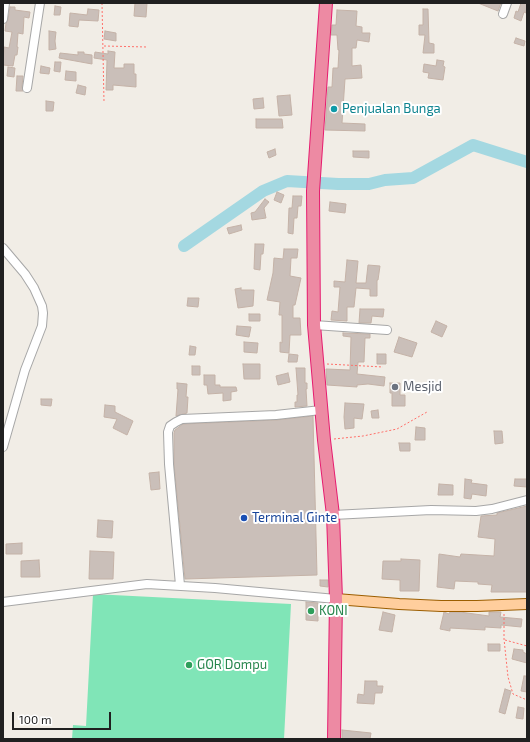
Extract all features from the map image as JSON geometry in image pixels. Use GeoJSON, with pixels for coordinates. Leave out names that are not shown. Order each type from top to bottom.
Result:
{"type":"FeatureCollection","features":[{"type":"Feature","properties":{"kind":"highway"},"geometry":{"type":"LineString","coordinates":[[326,3],[313,191],[314,325],[321,410],[333,515],[336,599],[334,739]]}},
{"type":"Feature","properties":{"kind":"main road"},"geometry":{"type":"LineString","coordinates":[[336,599],[441,606],[527,604]]}},
{"type":"Feature","properties":{"kind":"street"},"geometry":{"type":"LineString","coordinates":[[3,19],[4,3]]}},
{"type":"Feature","properties":{"kind":"street"},"geometry":{"type":"LineString","coordinates":[[27,88],[40,3]]}},
{"type":"Feature","properties":{"kind":"street"},"geometry":{"type":"LineString","coordinates":[[503,14],[507,3]]}},
{"type":"Feature","properties":{"kind":"street"},"geometry":{"type":"LineString","coordinates":[[3,248],[25,274],[34,288],[42,306],[43,313],[42,326],[25,370],[3,447]]}},
{"type":"Feature","properties":{"kind":"street"},"geometry":{"type":"LineString","coordinates":[[314,325],[387,330]]}},
{"type":"Feature","properties":{"kind":"street"},"geometry":{"type":"LineString","coordinates":[[180,585],[170,464],[168,432],[170,426],[182,419],[276,415],[321,410]]}},
{"type":"Feature","properties":{"kind":"street"},"geometry":{"type":"LineString","coordinates":[[333,515],[431,510],[476,511],[492,509],[527,500]]}},
{"type":"Feature","properties":{"kind":"street"},"geometry":{"type":"LineString","coordinates":[[3,602],[147,584],[180,585],[336,599]]}},
{"type":"Feature","properties":{"kind":"path"},"geometry":{"type":"LineString","coordinates":[[102,3],[104,102]]}},
{"type":"Feature","properties":{"kind":"path"},"geometry":{"type":"LineString","coordinates":[[103,46],[147,47]]}},
{"type":"Feature","properties":{"kind":"path"},"geometry":{"type":"LineString","coordinates":[[317,364],[383,367]]}},
{"type":"Feature","properties":{"kind":"path"},"geometry":{"type":"LineString","coordinates":[[324,440],[363,436],[397,429],[427,412]]}},
{"type":"Feature","properties":{"kind":"path"},"geometry":{"type":"LineString","coordinates":[[504,605],[504,640],[508,677],[513,694],[527,700]]}},
{"type":"Feature","properties":{"kind":"path"},"geometry":{"type":"LineString","coordinates":[[504,640],[527,646]]}},
{"type":"Feature","properties":{"kind":"green space","name":"GOR Dompu"},"geometry":{"type":"Polygon","coordinates":[[[93,594],[291,604],[284,739],[72,739],[73,725],[86,726],[93,594]]]}},
{"type":"Feature","properties":{"kind":"building"},"geometry":{"type":"Polygon","coordinates":[[[135,3],[147,3],[146,17],[134,16],[135,3]]]}},
{"type":"Feature","properties":{"kind":"building"},"geometry":{"type":"Polygon","coordinates":[[[478,3],[501,3],[498,11],[478,3]]]}},
{"type":"Feature","properties":{"kind":"building"},"geometry":{"type":"Polygon","coordinates":[[[521,3],[527,3],[526,13],[524,12],[521,21],[514,18],[521,3]]]}},
{"type":"Feature","properties":{"kind":"building"},"geometry":{"type":"Polygon","coordinates":[[[55,6],[61,7],[60,15],[54,15],[55,6]]]}},
{"type":"Feature","properties":{"kind":"building"},"geometry":{"type":"Polygon","coordinates":[[[10,7],[15,7],[15,10],[30,12],[29,18],[24,17],[23,34],[18,33],[17,55],[15,55],[13,66],[3,65],[4,47],[9,48],[12,32],[5,31],[10,7]]]}},
{"type":"Feature","properties":{"kind":"building"},"geometry":{"type":"Polygon","coordinates":[[[88,9],[99,10],[98,21],[79,20],[78,27],[69,26],[70,13],[87,15],[88,9]]]}},
{"type":"Feature","properties":{"kind":"building"},"geometry":{"type":"Polygon","coordinates":[[[423,9],[428,9],[429,43],[434,44],[434,53],[423,53],[425,35],[419,35],[419,25],[423,25],[423,9]]]}},
{"type":"Feature","properties":{"kind":"building"},"geometry":{"type":"Polygon","coordinates":[[[337,10],[357,11],[356,26],[362,27],[362,33],[370,33],[369,42],[357,40],[356,48],[352,48],[352,66],[361,65],[362,78],[345,79],[342,123],[365,124],[365,131],[325,130],[328,87],[332,87],[333,68],[338,68],[339,50],[337,35],[331,35],[332,25],[336,25],[337,10]]]}},
{"type":"Feature","properties":{"kind":"building"},"geometry":{"type":"Polygon","coordinates":[[[49,31],[56,32],[56,49],[49,50],[49,31]]]}},
{"type":"Feature","properties":{"kind":"building"},"geometry":{"type":"Polygon","coordinates":[[[105,31],[116,33],[116,41],[104,39],[105,31]]]}},
{"type":"Feature","properties":{"kind":"building"},"geometry":{"type":"Polygon","coordinates":[[[516,38],[525,41],[524,46],[514,43],[516,38]]]}},
{"type":"Feature","properties":{"kind":"building"},"geometry":{"type":"Polygon","coordinates":[[[108,51],[115,52],[114,68],[124,68],[124,64],[134,64],[136,87],[113,85],[113,90],[106,90],[107,60],[94,58],[95,52],[108,54],[108,51]]]}},
{"type":"Feature","properties":{"kind":"building"},"geometry":{"type":"Polygon","coordinates":[[[78,52],[84,52],[84,54],[92,55],[92,64],[59,58],[60,53],[78,55],[78,52]]]}},
{"type":"Feature","properties":{"kind":"building"},"geometry":{"type":"Polygon","coordinates":[[[437,60],[444,61],[443,66],[445,67],[443,80],[428,78],[429,73],[423,72],[424,64],[436,66],[437,60]]]}},
{"type":"Feature","properties":{"kind":"building"},"geometry":{"type":"Polygon","coordinates":[[[55,62],[61,62],[60,72],[54,71],[55,62]]]}},
{"type":"Feature","properties":{"kind":"building"},"geometry":{"type":"Polygon","coordinates":[[[41,66],[50,68],[49,74],[40,73],[41,66]]]}},
{"type":"Feature","properties":{"kind":"building"},"geometry":{"type":"Polygon","coordinates":[[[8,67],[15,68],[14,77],[7,76],[8,67]]]}},
{"type":"Feature","properties":{"kind":"building"},"geometry":{"type":"Polygon","coordinates":[[[66,71],[76,72],[76,81],[65,80],[66,71]]]}},
{"type":"Feature","properties":{"kind":"building"},"geometry":{"type":"Polygon","coordinates":[[[17,76],[23,76],[23,91],[16,91],[17,76]]]}},
{"type":"Feature","properties":{"kind":"building"},"geometry":{"type":"Polygon","coordinates":[[[78,85],[86,87],[85,95],[76,93],[78,85]]]}},
{"type":"Feature","properties":{"kind":"building"},"geometry":{"type":"Polygon","coordinates":[[[290,95],[292,115],[279,116],[277,96],[290,95]]]}},
{"type":"Feature","properties":{"kind":"building"},"geometry":{"type":"Polygon","coordinates":[[[263,98],[264,108],[254,109],[253,99],[263,98]]]}},
{"type":"Feature","properties":{"kind":"building"},"geometry":{"type":"Polygon","coordinates":[[[46,101],[54,102],[53,111],[46,111],[46,101]]]}},
{"type":"Feature","properties":{"kind":"building"},"geometry":{"type":"Polygon","coordinates":[[[256,119],[282,119],[283,128],[256,128],[256,119]]]}},
{"type":"Feature","properties":{"kind":"building"},"geometry":{"type":"Polygon","coordinates":[[[275,149],[276,155],[269,158],[267,152],[275,149]]]}},
{"type":"Feature","properties":{"kind":"building"},"geometry":{"type":"Polygon","coordinates":[[[353,151],[369,151],[369,158],[353,157],[353,151]]]}},
{"type":"Feature","properties":{"kind":"building"},"geometry":{"type":"Polygon","coordinates":[[[277,192],[284,195],[281,203],[274,200],[277,192]]]}},
{"type":"Feature","properties":{"kind":"building"},"geometry":{"type":"Polygon","coordinates":[[[293,196],[302,196],[301,206],[298,206],[297,218],[294,218],[293,234],[288,233],[289,208],[292,208],[293,196]]]}},
{"type":"Feature","properties":{"kind":"building"},"geometry":{"type":"Polygon","coordinates":[[[265,199],[269,202],[264,208],[266,218],[252,220],[251,213],[255,212],[265,199]]]}},
{"type":"Feature","properties":{"kind":"building"},"geometry":{"type":"Polygon","coordinates":[[[330,202],[346,204],[345,213],[329,211],[330,202]]]}},
{"type":"Feature","properties":{"kind":"building"},"geometry":{"type":"Polygon","coordinates":[[[241,225],[242,230],[229,234],[227,228],[241,225]]]}},
{"type":"Feature","properties":{"kind":"building"},"geometry":{"type":"Polygon","coordinates":[[[255,244],[264,244],[263,254],[261,254],[260,270],[254,269],[255,244]]]}},
{"type":"Feature","properties":{"kind":"building"},"geometry":{"type":"Polygon","coordinates":[[[284,249],[298,249],[297,258],[291,258],[290,276],[301,278],[295,305],[293,305],[293,318],[300,318],[301,335],[290,335],[289,353],[280,352],[280,342],[282,343],[282,315],[279,315],[280,302],[267,300],[273,273],[274,258],[283,259],[284,249]]]}},
{"type":"Feature","properties":{"kind":"building"},"geometry":{"type":"Polygon","coordinates":[[[347,260],[358,261],[356,283],[366,283],[368,265],[380,266],[377,280],[377,296],[370,296],[370,289],[356,288],[354,307],[347,307],[347,321],[331,320],[332,311],[338,312],[340,287],[334,287],[334,281],[345,282],[347,260]]]}},
{"type":"Feature","properties":{"kind":"building"},"geometry":{"type":"Polygon","coordinates":[[[241,288],[241,290],[254,290],[253,306],[238,308],[235,289],[241,288]]]}},
{"type":"Feature","properties":{"kind":"building"},"geometry":{"type":"Polygon","coordinates":[[[188,298],[199,298],[198,307],[187,306],[188,298]]]}},
{"type":"Feature","properties":{"kind":"building"},"geometry":{"type":"Polygon","coordinates":[[[360,309],[384,309],[383,317],[372,316],[371,323],[359,323],[360,309]]]}},
{"type":"Feature","properties":{"kind":"building"},"geometry":{"type":"Polygon","coordinates":[[[249,314],[260,314],[260,321],[249,321],[249,314]]]}},
{"type":"Feature","properties":{"kind":"building"},"geometry":{"type":"Polygon","coordinates":[[[436,321],[447,326],[442,337],[431,332],[436,321]]]}},
{"type":"Feature","properties":{"kind":"building"},"geometry":{"type":"Polygon","coordinates":[[[237,326],[251,327],[249,337],[236,335],[237,326]]]}},
{"type":"Feature","properties":{"kind":"building"},"geometry":{"type":"Polygon","coordinates":[[[343,333],[370,334],[370,338],[365,338],[364,362],[358,362],[357,374],[385,377],[384,386],[368,384],[357,385],[357,387],[327,385],[326,369],[350,370],[351,337],[343,336],[343,333]]]}},
{"type":"Feature","properties":{"kind":"building"},"geometry":{"type":"Polygon","coordinates":[[[399,337],[417,343],[412,357],[394,352],[399,337]]]}},
{"type":"Feature","properties":{"kind":"building"},"geometry":{"type":"Polygon","coordinates":[[[244,342],[258,343],[257,353],[244,352],[244,342]]]}},
{"type":"Feature","properties":{"kind":"building"},"geometry":{"type":"Polygon","coordinates":[[[190,346],[196,347],[195,355],[189,355],[190,346]]]}},
{"type":"Feature","properties":{"kind":"building"},"geometry":{"type":"Polygon","coordinates":[[[289,354],[298,355],[297,362],[288,362],[289,354]]]}},
{"type":"Feature","properties":{"kind":"building"},"geometry":{"type":"Polygon","coordinates":[[[377,354],[386,354],[386,364],[377,364],[377,354]]]}},
{"type":"Feature","properties":{"kind":"building"},"geometry":{"type":"Polygon","coordinates":[[[243,364],[260,364],[260,379],[244,379],[243,364]]]}},
{"type":"Feature","properties":{"kind":"building"},"geometry":{"type":"Polygon","coordinates":[[[192,366],[200,366],[200,375],[192,375],[192,366]]]}},
{"type":"Feature","properties":{"kind":"building"},"geometry":{"type":"Polygon","coordinates":[[[296,368],[305,368],[305,383],[307,383],[307,406],[295,407],[295,402],[297,402],[298,395],[296,368]]]}},
{"type":"Feature","properties":{"kind":"building"},"geometry":{"type":"Polygon","coordinates":[[[288,373],[290,382],[278,385],[276,376],[288,373]]]}},
{"type":"Feature","properties":{"kind":"building"},"geometry":{"type":"Polygon","coordinates":[[[204,375],[215,375],[215,385],[220,385],[220,387],[236,387],[237,391],[231,392],[231,400],[223,401],[223,393],[208,394],[207,385],[204,385],[204,375]]]}},
{"type":"Feature","properties":{"kind":"building"},"geometry":{"type":"Polygon","coordinates":[[[177,383],[187,384],[186,397],[188,397],[187,413],[176,416],[178,389],[177,383]]]}},
{"type":"Feature","properties":{"kind":"building"},"geometry":{"type":"Polygon","coordinates":[[[390,383],[400,383],[400,395],[405,395],[405,406],[392,406],[390,383]]]}},
{"type":"Feature","properties":{"kind":"building"},"geometry":{"type":"Polygon","coordinates":[[[41,399],[52,399],[51,406],[41,405],[41,399]]]}},
{"type":"Feature","properties":{"kind":"building"},"geometry":{"type":"Polygon","coordinates":[[[345,403],[364,404],[362,419],[354,418],[354,428],[345,429],[345,403]]]}},
{"type":"Feature","properties":{"kind":"building"},"geometry":{"type":"Polygon","coordinates":[[[105,405],[115,406],[115,412],[133,421],[127,435],[113,428],[117,419],[104,417],[105,405]]]}},
{"type":"Feature","properties":{"kind":"building"},"geometry":{"type":"Polygon","coordinates":[[[378,410],[379,418],[372,418],[371,411],[378,410]]]}},
{"type":"Feature","properties":{"kind":"building","name":"Terminal Ginte"},"geometry":{"type":"Polygon","coordinates":[[[313,416],[317,575],[185,579],[174,464],[175,430],[183,424],[276,420],[313,416]]]}},
{"type":"Feature","properties":{"kind":"building"},"geometry":{"type":"Polygon","coordinates":[[[416,427],[425,428],[425,440],[415,440],[416,427]]]}},
{"type":"Feature","properties":{"kind":"building"},"geometry":{"type":"Polygon","coordinates":[[[494,431],[502,431],[503,443],[495,444],[494,431]]]}},
{"type":"Feature","properties":{"kind":"building"},"geometry":{"type":"Polygon","coordinates":[[[399,443],[410,443],[410,451],[400,451],[399,443]]]}},
{"type":"Feature","properties":{"kind":"building"},"geometry":{"type":"Polygon","coordinates":[[[159,472],[160,489],[151,490],[149,473],[159,472]]]}},
{"type":"Feature","properties":{"kind":"building"},"geometry":{"type":"Polygon","coordinates":[[[465,479],[472,480],[471,483],[487,485],[486,496],[472,494],[471,499],[464,498],[465,479]]]}},
{"type":"Feature","properties":{"kind":"building"},"geometry":{"type":"Polygon","coordinates":[[[515,479],[527,479],[527,487],[514,486],[515,479]]]}},
{"type":"Feature","properties":{"kind":"building"},"geometry":{"type":"Polygon","coordinates":[[[439,484],[453,485],[453,495],[438,495],[439,484]]]}},
{"type":"Feature","properties":{"kind":"building"},"geometry":{"type":"Polygon","coordinates":[[[527,506],[527,592],[491,592],[492,585],[478,584],[478,582],[455,581],[454,589],[437,587],[439,554],[460,557],[461,554],[494,556],[495,539],[478,537],[481,516],[497,515],[497,513],[527,506]]]}},
{"type":"Feature","properties":{"kind":"building"},"geometry":{"type":"Polygon","coordinates":[[[98,520],[113,521],[112,538],[97,537],[98,520]]]}},
{"type":"Feature","properties":{"kind":"building"},"geometry":{"type":"Polygon","coordinates":[[[22,543],[22,554],[6,554],[6,544],[22,543]]]}},
{"type":"Feature","properties":{"kind":"building"},"geometry":{"type":"Polygon","coordinates":[[[90,551],[114,552],[113,579],[89,579],[90,551]]]}},
{"type":"Feature","properties":{"kind":"building"},"geometry":{"type":"Polygon","coordinates":[[[401,559],[420,560],[419,591],[400,591],[400,580],[382,579],[383,561],[401,561],[401,559]]]}},
{"type":"Feature","properties":{"kind":"building"},"geometry":{"type":"Polygon","coordinates":[[[39,560],[40,577],[21,577],[21,561],[39,560]]]}},
{"type":"Feature","properties":{"kind":"building"},"geometry":{"type":"Polygon","coordinates":[[[320,580],[328,580],[328,587],[320,586],[320,580]]]}},
{"type":"Feature","properties":{"kind":"building"},"geometry":{"type":"Polygon","coordinates":[[[306,602],[318,603],[318,621],[306,620],[306,602]]]}},
{"type":"Feature","properties":{"kind":"building"},"geometry":{"type":"Polygon","coordinates":[[[383,612],[395,615],[392,632],[379,630],[383,612]]]}},
{"type":"Feature","properties":{"kind":"building"},"geometry":{"type":"Polygon","coordinates":[[[444,612],[449,614],[450,612],[460,612],[489,616],[489,612],[501,612],[500,617],[522,619],[521,627],[501,625],[501,628],[485,627],[485,630],[450,628],[450,631],[440,629],[444,612]]]}},
{"type":"Feature","properties":{"kind":"building"},"geometry":{"type":"Polygon","coordinates":[[[488,644],[500,644],[500,651],[488,651],[488,644]]]}},
{"type":"Feature","properties":{"kind":"building"},"geometry":{"type":"Polygon","coordinates":[[[514,649],[523,650],[523,652],[527,654],[527,663],[512,659],[514,649]]]}},
{"type":"Feature","properties":{"kind":"building"},"geometry":{"type":"Polygon","coordinates":[[[524,676],[527,676],[527,692],[521,691],[524,676]]]}},
{"type":"Feature","properties":{"kind":"building"},"geometry":{"type":"Polygon","coordinates":[[[365,681],[377,681],[377,686],[383,686],[382,693],[375,693],[374,704],[357,703],[358,694],[364,695],[365,681]]]}},
{"type":"Feature","properties":{"kind":"building"},"geometry":{"type":"Polygon","coordinates":[[[505,689],[511,691],[505,714],[499,712],[505,689]]]}},
{"type":"Feature","properties":{"kind":"building"},"geometry":{"type":"Polygon","coordinates":[[[518,707],[524,708],[523,719],[516,718],[518,707]]]}},
{"type":"Feature","properties":{"kind":"building"},"geometry":{"type":"Polygon","coordinates":[[[342,730],[371,733],[370,739],[342,739],[342,730]]]}},
{"type":"Feature","properties":{"kind":"waterway"},"geometry":{"type":"LineString","coordinates":[[184,246],[263,191],[287,181],[369,184],[385,180],[413,178],[473,145],[527,162]]}},
{"type":"Feature","properties":{"kind":"place","name":"Penjualan Bunga"},"geometry":{"type":"Point","coordinates":[334,109]}},
{"type":"Feature","properties":{"kind":"place","name":"Mesjid"},"geometry":{"type":"Point","coordinates":[395,387]}},
{"type":"Feature","properties":{"kind":"place","name":"Terminal Ginte"},"geometry":{"type":"Point","coordinates":[244,518]}},
{"type":"Feature","properties":{"kind":"place","name":"KONI"},"geometry":{"type":"Point","coordinates":[311,611]}},
{"type":"Feature","properties":{"kind":"place","name":"GOR Dompu"},"geometry":{"type":"Point","coordinates":[189,665]}}]}
